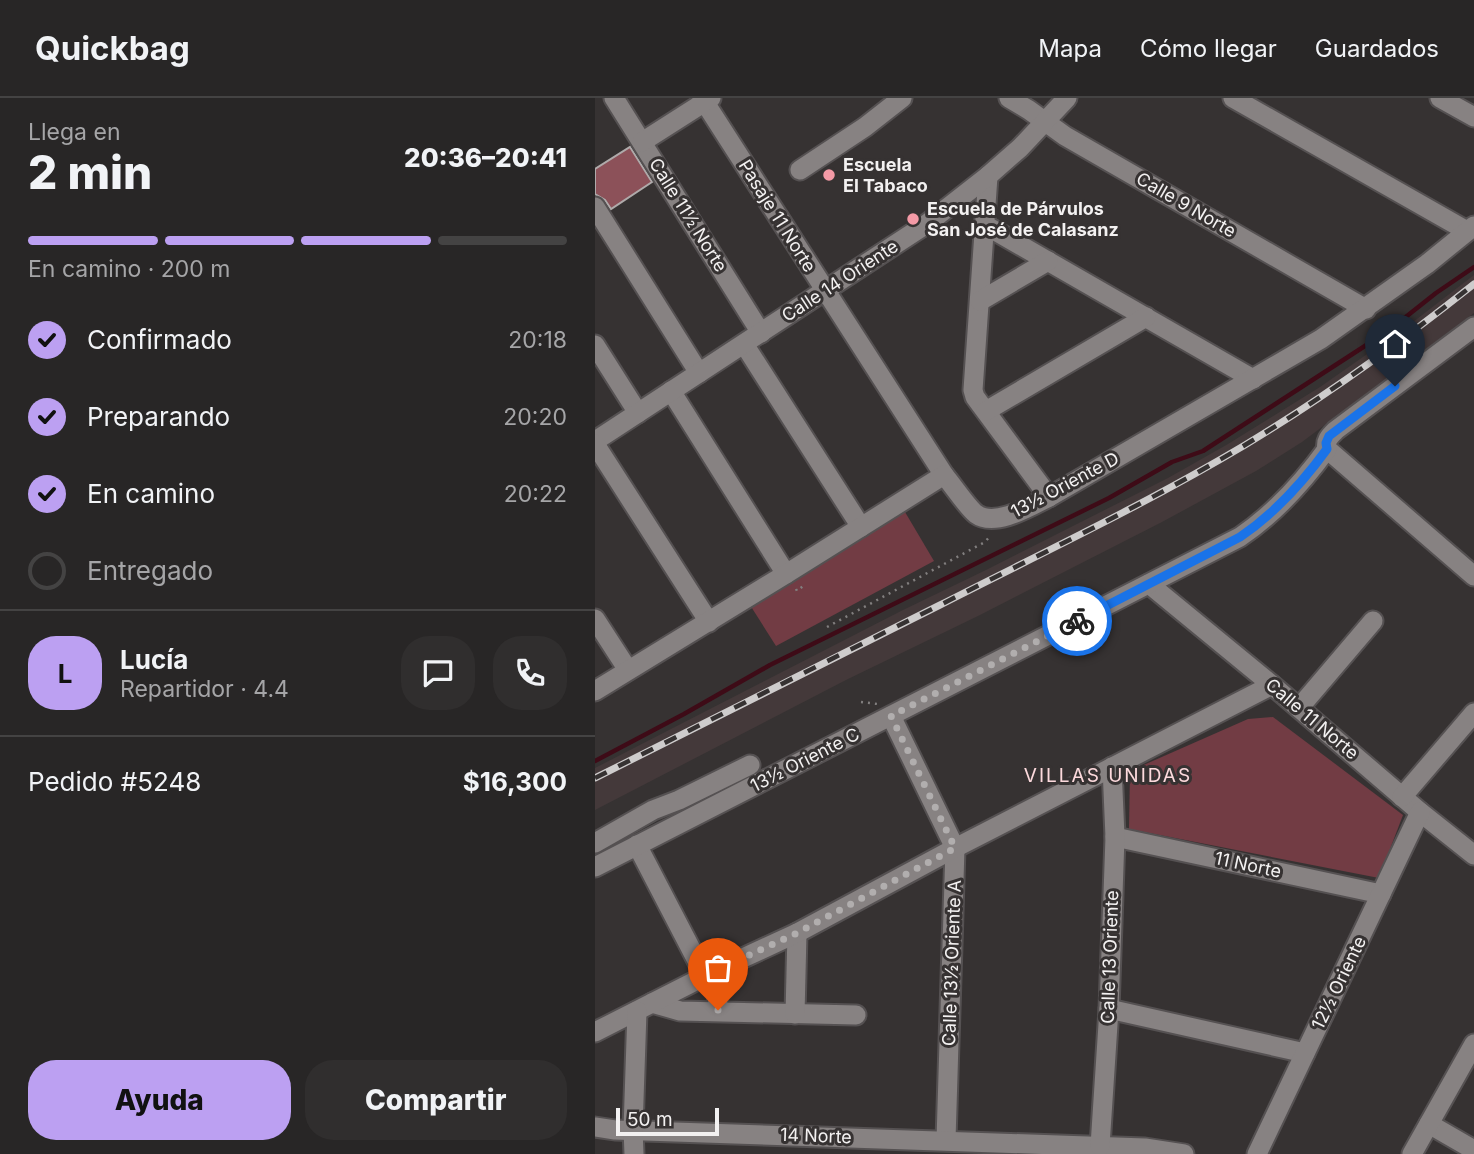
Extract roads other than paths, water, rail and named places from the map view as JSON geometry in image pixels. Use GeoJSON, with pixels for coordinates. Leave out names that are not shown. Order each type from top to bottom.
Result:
{"type":"FeatureCollection","features":[{"type":"Feature","properties":{"kind":"street","name":"Calle 11½ Norte"},"geometry":{"type":"LineString","coordinates":[[614,98],[761,333]]}},
{"type":"Feature","properties":{"kind":"street"},"geometry":{"type":"LineString","coordinates":[[800,170],[865,127],[902,98]]}},
{"type":"Feature","properties":{"kind":"street","name":"Calle 9 Norte"},"geometry":{"type":"LineString","coordinates":[[1009,98],[1065,136],[1366,309]]}},
{"type":"Feature","properties":{"kind":"street","name":"Calle 14 Oriente"},"geometry":{"type":"LineString","coordinates":[[595,442],[928,223],[1020,148],[1067,98]]}},
{"type":"Feature","properties":{"kind":"street"},"geometry":{"type":"LineString","coordinates":[[1233,98],[1470,228]]}},
{"type":"Feature","properties":{"kind":"street"},"geometry":{"type":"LineString","coordinates":[[1440,98],[1474,117]]}},
{"type":"Feature","properties":{"kind":"street"},"geometry":{"type":"LineString","coordinates":[[642,142],[706,99]]}},
{"type":"Feature","properties":{"kind":"street","name":"Pasaje 11 Norte"},"geometry":{"type":"LineString","coordinates":[[706,99],[825,291],[944,475]]}},
{"type":"Feature","properties":{"kind":"street"},"geometry":{"type":"LineString","coordinates":[[988,176],[973,390],[975,397],[1049,497]]}},
{"type":"Feature","properties":{"kind":"street"},"geometry":{"type":"LineString","coordinates":[[595,207],[699,373]]}},
{"type":"Feature","properties":{"kind":"street"},"geometry":{"type":"LineString","coordinates":[[985,225],[1253,379]]}},
{"type":"Feature","properties":{"kind":"street","name":"13½ Oriente D"},"geometry":{"type":"LineString","coordinates":[[944,475],[976,514],[991,519],[1002,518],[1049,497],[1321,339],[1427,264],[1470,228]]}},
{"type":"Feature","properties":{"kind":"street"},"geometry":{"type":"LineString","coordinates":[[979,301],[1048,261]]}},
{"type":"Feature","properties":{"kind":"street"},"geometry":{"type":"LineString","coordinates":[[986,411],[1146,317]]}},
{"type":"Feature","properties":{"kind":"street","name":"13½ Oriente C"},"geometry":{"type":"LineString","coordinates":[[595,867],[1240,537],[1252,529],[1308,475],[1327,446],[1329,436],[1474,327]]}},
{"type":"Feature","properties":{"kind":"street"},"geometry":{"type":"LineString","coordinates":[[744,344],[861,527]]}},
{"type":"Feature","properties":{"kind":"street"},"geometry":{"type":"LineString","coordinates":[[595,345],[638,413]]}},
{"type":"Feature","properties":{"kind":"street"},"geometry":{"type":"LineString","coordinates":[[671,391],[786,574]]}},
{"type":"Feature","properties":{"kind":"street"},"geometry":{"type":"LineString","coordinates":[[595,442],[709,622]]}},
{"type":"Feature","properties":{"kind":"street"},"geometry":{"type":"LineString","coordinates":[[1327,446],[1474,576]]}},
{"type":"Feature","properties":{"kind":"street"},"geometry":{"type":"LineString","coordinates":[[595,691],[944,475]]}},
{"type":"Feature","properties":{"kind":"street","name":"Calle 11 Norte"},"geometry":{"type":"LineString","coordinates":[[1149,584],[1474,855]]}},
{"type":"Feature","properties":{"kind":"street"},"geometry":{"type":"LineString","coordinates":[[595,620],[628,670]]}},
{"type":"Feature","properties":{"kind":"street"},"geometry":{"type":"LineString","coordinates":[[1299,708],[1373,621]]}},
{"type":"Feature","properties":{"kind":"street"},"geometry":{"type":"LineString","coordinates":[[595,1032],[797,933],[955,848],[1272,685]]}},
{"type":"Feature","properties":{"kind":"street"},"geometry":{"type":"LineString","coordinates":[[1402,797],[1474,713]]}},
{"type":"Feature","properties":{"kind":"street","name":"Calle 13½ Oriente A"},"geometry":{"type":"LineString","coordinates":[[891,716],[955,848],[946,1140]]}},
{"type":"Feature","properties":{"kind":"street"},"geometry":{"type":"LineString","coordinates":[[595,842],[653,810],[750,765]]}},
{"type":"Feature","properties":{"kind":"street","name":"Calle 13 Oriente"},"geometry":{"type":"LineString","coordinates":[[1100,1146],[1109,1009],[1115,837],[1112,767]]}},
{"type":"Feature","properties":{"kind":"street","name":"12½ Oriente"},"geometry":{"type":"LineString","coordinates":[[1257,1154],[1420,812]]}},
{"type":"Feature","properties":{"kind":"street","name":"11 Norte"},"geometry":{"type":"LineString","coordinates":[[1115,837],[1381,894]]}},
{"type":"Feature","properties":{"kind":"street"},"geometry":{"type":"LineString","coordinates":[[637,845],[711,973],[718,1010]]}},
{"type":"Feature","properties":{"kind":"street"},"geometry":{"type":"LineString","coordinates":[[795,1014],[797,933]]}},
{"type":"Feature","properties":{"kind":"street"},"geometry":{"type":"LineString","coordinates":[[644,1007],[680,1011],[856,1015]]}},
{"type":"Feature","properties":{"kind":"street"},"geometry":{"type":"LineString","coordinates":[[634,1153],[614,1129],[644,1007]]}},
{"type":"Feature","properties":{"kind":"street"},"geometry":{"type":"LineString","coordinates":[[1109,1009],[1305,1053]]}},
{"type":"Feature","properties":{"kind":"street"},"geometry":{"type":"LineString","coordinates":[[1412,1154],[1474,1044]]}},
{"type":"Feature","properties":{"kind":"street"},"geometry":{"type":"LineString","coordinates":[[1429,1124],[1474,1150]]}},
{"type":"Feature","properties":{"kind":"street","name":"14 Norte"},"geometry":{"type":"LineString","coordinates":[[614,1129],[1100,1146],[1145,1148],[1184,1154]]}},
{"type":"Feature","properties":{"kind":"waterway"},"geometry":{"type":"LineString","coordinates":[[595,761],[770,665],[1109,498],[1172,462],[1203,451],[1388,331],[1474,267]]}},
{"type":"Feature","properties":{"kind":"railway"},"geometry":{"type":"LineString","coordinates":[[595,778],[1094,528],[1208,467],[1333,388],[1391,348],[1474,284]]}},
{"type":"Feature","properties":{"kind":"place","name":"Escuela El Tabaco"},"geometry":{"type":"Point","coordinates":[829,175]}},
{"type":"Feature","properties":{"kind":"place","name":"Escuela de Párvulos San José de Calasanz"},"geometry":{"type":"Point","coordinates":[913,219]}},
{"type":"Feature","properties":{"kind":"district","name":"VILLAS UNIDAS"},"geometry":{"type":"Point","coordinates":[1108,775]}}]}
